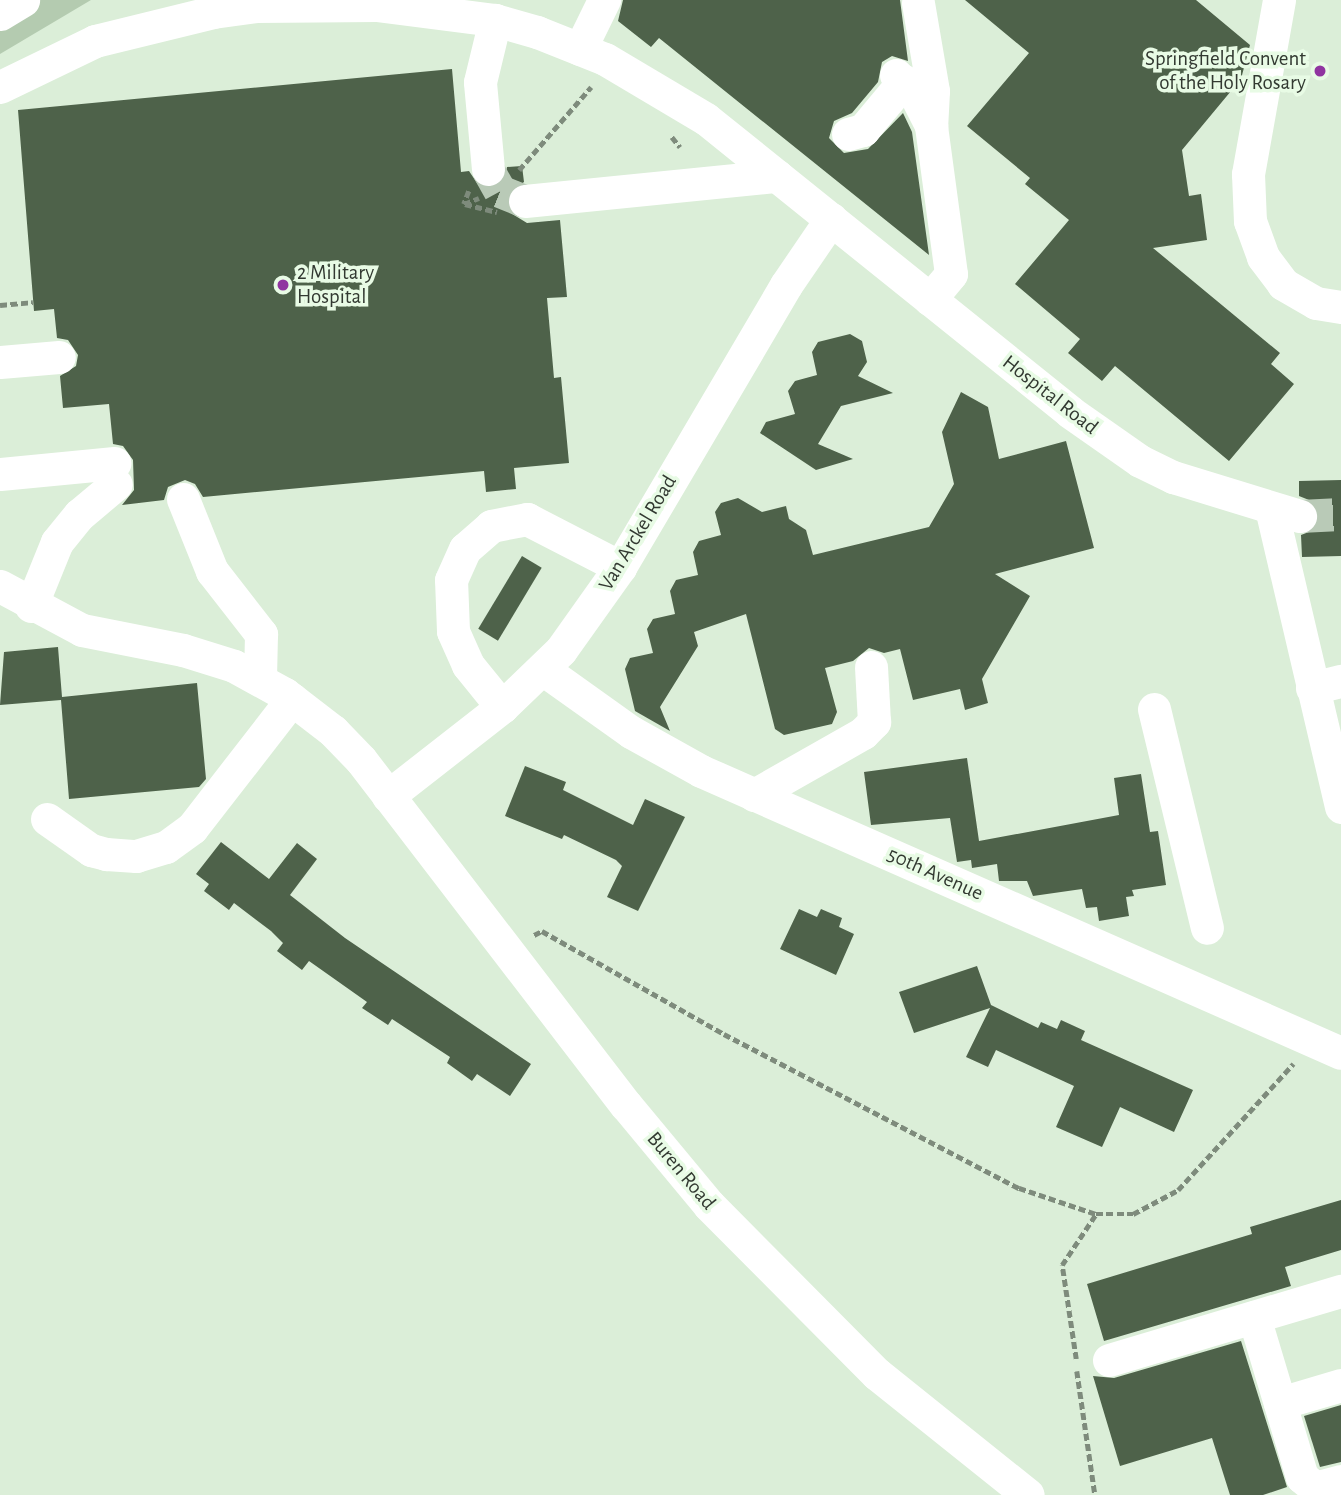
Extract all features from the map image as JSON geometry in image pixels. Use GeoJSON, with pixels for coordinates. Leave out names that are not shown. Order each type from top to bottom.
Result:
{"type":"FeatureCollection","features":[{"type":"Feature","properties":{"kind":"street"},"geometry":{"type":"LineString","coordinates":[[0,14],[23,0]]}},
{"type":"Feature","properties":{"kind":"street"},"geometry":{"type":"LineString","coordinates":[[580,49],[604,0]]}},
{"type":"Feature","properties":{"kind":"street"},"geometry":{"type":"LineString","coordinates":[[1279,0],[1247,198],[1256,242],[1283,284],[1316,303],[1341,307]]}},
{"type":"Feature","properties":{"kind":"street"},"geometry":{"type":"LineString","coordinates":[[918,3],[933,91],[931,126],[951,274],[930,299]]}},
{"type":"Feature","properties":{"kind":"street","name":"Hospital Road"},"geometry":{"type":"LineString","coordinates":[[0,87],[95,41],[215,6],[376,5],[495,20],[580,49],[622,68],[706,119],[1070,412],[1139,461],[1173,477],[1286,512],[1326,684]]}},
{"type":"Feature","properties":{"kind":"street"},"geometry":{"type":"LineString","coordinates":[[488,169],[480,82],[495,20]]}},
{"type":"Feature","properties":{"kind":"street"},"geometry":{"type":"LineString","coordinates":[[848,134],[863,130],[900,78],[931,126]]}},
{"type":"Feature","properties":{"kind":"street"},"geometry":{"type":"LineString","coordinates":[[525,201],[777,176]]}},
{"type":"Feature","properties":{"kind":"street","name":"Van Arckel Road"},"geometry":{"type":"LineString","coordinates":[[388,796],[502,708],[544,670],[620,567],[786,285],[831,219]]}},
{"type":"Feature","properties":{"kind":"street"},"geometry":{"type":"LineString","coordinates":[[0,362],[59,357]]}},
{"type":"Feature","properties":{"kind":"street"},"geometry":{"type":"LineString","coordinates":[[0,474],[115,474],[64,532],[30,606]]}},
{"type":"Feature","properties":{"kind":"street"},"geometry":{"type":"LineString","coordinates":[[183,499],[212,571],[261,634],[260,679]]}},
{"type":"Feature","properties":{"kind":"street"},"geometry":{"type":"LineString","coordinates":[[502,708],[468,665],[453,631],[451,580],[465,550],[491,526],[527,519],[620,567]]}},
{"type":"Feature","properties":{"kind":"street","name":"Buren Road"},"geometry":{"type":"LineString","coordinates":[[0,586],[30,606],[82,630],[206,655],[260,679],[292,699],[332,731],[388,796],[626,1105],[709,1205],[796,1297],[877,1374],[1028,1495]]}},
{"type":"Feature","properties":{"kind":"street"},"geometry":{"type":"LineString","coordinates":[[754,795],[863,733],[874,722],[871,667]]}},
{"type":"Feature","properties":{"kind":"street","name":"50th Avenue"},"geometry":{"type":"LineString","coordinates":[[544,670],[631,732],[754,795],[1328,1046]]}},
{"type":"Feature","properties":{"kind":"street"},"geometry":{"type":"LineString","coordinates":[[1326,684],[1341,807]]}},
{"type":"Feature","properties":{"kind":"street"},"geometry":{"type":"LineString","coordinates":[[47,819],[91,850],[106,854],[136,856],[166,847],[192,828],[292,699]]}},
{"type":"Feature","properties":{"kind":"street"},"geometry":{"type":"LineString","coordinates":[[1154,709],[1208,928]]}},
{"type":"Feature","properties":{"kind":"street"},"geometry":{"type":"LineString","coordinates":[[1109,1360],[1341,1291]]}},
{"type":"Feature","properties":{"kind":"street"},"geometry":{"type":"LineString","coordinates":[[1254,1317],[1305,1482],[1315,1488],[1341,1481]]}},
{"type":"Feature","properties":{"kind":"street"},"geometry":{"type":"LineString","coordinates":[[1280,1403],[1341,1385]]}},
{"type":"Feature","properties":{"kind":"path"},"geometry":{"type":"LineString","coordinates":[[0,305],[33,302]]}},
{"type":"Feature","properties":{"kind":"path"},"geometry":{"type":"LineString","coordinates":[[508,949],[542,931],[724,1034],[1019,1188],[1096,1214],[1133,1214],[1178,1190],[1328,1046]]}},
{"type":"Feature","properties":{"kind":"green space"},"geometry":{"type":"Polygon","coordinates":[[[0,0],[91,0],[0,54],[0,0]]]}},
{"type":"Feature","properties":{"kind":"building"},"geometry":{"type":"Polygon","coordinates":[[[623,0],[900,0],[908,61],[892,56],[882,62],[878,82],[852,113],[834,121],[829,138],[844,153],[868,149],[903,113],[912,132],[929,255],[659,38],[651,47],[618,21],[623,0]]]}},
{"type":"Feature","properties":{"kind":"building"},"geometry":{"type":"Polygon","coordinates":[[[965,0],[1196,0],[1250,45],[1241,79],[1182,150],[1189,196],[1201,194],[1207,240],[1153,248],[1280,353],[1271,364],[1294,384],[1229,461],[1115,366],[1102,381],[1068,353],[1080,339],[1015,284],[1069,220],[1025,184],[1030,178],[967,126],[1029,53],[965,0]]]}},
{"type":"Feature","properties":{"kind":"building","name":"2 Military Hospital"},"geometry":{"type":"Polygon","coordinates":[[[452,69],[461,172],[469,171],[479,186],[490,188],[505,178],[507,167],[522,166],[524,182],[507,194],[509,212],[527,223],[560,220],[567,297],[547,298],[554,378],[561,377],[569,463],[514,468],[516,489],[486,492],[484,471],[203,497],[195,484],[185,480],[168,487],[164,500],[122,505],[134,490],[133,460],[123,446],[113,444],[109,404],[63,408],[60,376],[76,366],[78,355],[68,340],[57,338],[54,309],[34,311],[18,110],[452,69]]]}},
{"type":"Feature","properties":{"kind":"building"},"geometry":{"type":"Polygon","coordinates":[[[850,334],[862,341],[867,362],[858,376],[893,393],[841,406],[818,444],[853,459],[816,470],[760,433],[766,422],[795,414],[788,391],[795,381],[817,375],[812,352],[818,342],[850,334]]]}},
{"type":"Feature","properties":{"kind":"building"},"geometry":{"type":"Polygon","coordinates":[[[961,392],[988,407],[999,459],[1066,441],[1094,548],[995,574],[1030,596],[982,679],[988,703],[965,710],[960,689],[913,700],[900,649],[884,653],[869,648],[853,661],[825,668],[837,712],[832,724],[784,735],[775,729],[746,614],[694,632],[698,646],[660,707],[670,731],[635,711],[625,669],[630,658],[653,653],[647,629],[653,619],[675,614],[670,591],[676,580],[698,575],[693,552],[699,541],[721,535],[715,512],[721,503],[738,498],[762,512],[786,506],[789,519],[806,530],[813,555],[929,527],[954,484],[942,432],[961,392]]]}},
{"type":"Feature","properties":{"kind":"building"},"geometry":{"type":"Polygon","coordinates":[[[1341,480],[1341,556],[1302,557],[1301,535],[1314,530],[1319,512],[1314,502],[1299,496],[1299,481],[1341,480]]]}},
{"type":"Feature","properties":{"kind":"building"},"geometry":{"type":"Polygon","coordinates":[[[522,556],[542,568],[498,641],[478,629],[522,556]]]}},
{"type":"Feature","properties":{"kind":"building"},"geometry":{"type":"Polygon","coordinates":[[[58,647],[62,697],[197,683],[206,779],[199,787],[69,799],[61,700],[0,705],[4,652],[58,647]]]}},
{"type":"Feature","properties":{"kind":"building"},"geometry":{"type":"Polygon","coordinates":[[[967,758],[979,841],[1119,815],[1114,778],[1141,774],[1150,832],[1158,831],[1166,885],[1132,890],[1134,896],[1126,897],[1129,916],[1099,921],[1097,907],[1086,908],[1082,889],[1033,896],[1027,881],[999,881],[997,864],[972,868],[971,860],[957,862],[950,818],[871,825],[864,772],[967,758]]]}},
{"type":"Feature","properties":{"kind":"building"},"geometry":{"type":"Polygon","coordinates":[[[525,766],[566,782],[563,790],[633,825],[645,799],[685,817],[638,911],[607,897],[622,866],[616,860],[564,835],[562,839],[505,816],[525,766]]]}},
{"type":"Feature","properties":{"kind":"building"},"geometry":{"type":"Polygon","coordinates":[[[221,842],[269,879],[297,843],[317,859],[290,895],[345,938],[531,1064],[510,1096],[477,1074],[472,1081],[447,1063],[450,1057],[392,1019],[388,1025],[362,1008],[367,1002],[309,961],[302,970],[277,951],[283,943],[271,931],[234,903],[229,910],[204,891],[209,884],[196,874],[221,842]]]}},
{"type":"Feature","properties":{"kind":"building"},"geometry":{"type":"Polygon","coordinates":[[[799,909],[817,917],[821,909],[842,918],[839,927],[854,934],[836,975],[780,949],[799,909]]]}},
{"type":"Feature","properties":{"kind":"building"},"geometry":{"type":"Polygon","coordinates":[[[977,966],[991,1005],[1038,1028],[1041,1022],[1057,1029],[1061,1020],[1085,1031],[1081,1040],[1193,1090],[1174,1132],[1120,1107],[1102,1147],[1056,1127],[1074,1086],[996,1050],[988,1067],[966,1057],[990,1008],[914,1033],[899,992],[977,966]]]}},
{"type":"Feature","properties":{"kind":"building"},"geometry":{"type":"Polygon","coordinates":[[[1341,1200],[1341,1250],[1285,1267],[1291,1286],[1104,1341],[1087,1284],[1252,1234],[1250,1227],[1341,1200]]]}},
{"type":"Feature","properties":{"kind":"building"},"geometry":{"type":"Polygon","coordinates":[[[1241,1341],[1287,1487],[1263,1495],[1230,1495],[1212,1438],[1120,1466],[1093,1376],[1114,1378],[1241,1341]]]}},
{"type":"Feature","properties":{"kind":"building"},"geometry":{"type":"Polygon","coordinates":[[[1341,1405],[1341,1462],[1320,1467],[1304,1416],[1341,1405]]]}},
{"type":"Feature","properties":{"kind":"tunnel"},"geometry":{"type":"LineString","coordinates":[[488,169],[500,191],[525,201]]}},
{"type":"Feature","properties":{"kind":"tunnel"},"geometry":{"type":"LineString","coordinates":[[1300,516],[1341,514]]}},
{"type":"Feature","properties":{"kind":"place","name":"Springfield Convent of the Holy Rosary"},"geometry":{"type":"Point","coordinates":[1320,71]}},
{"type":"Feature","properties":{"kind":"place","name":"2 Military Hospital"},"geometry":{"type":"Point","coordinates":[283,285]}}]}
